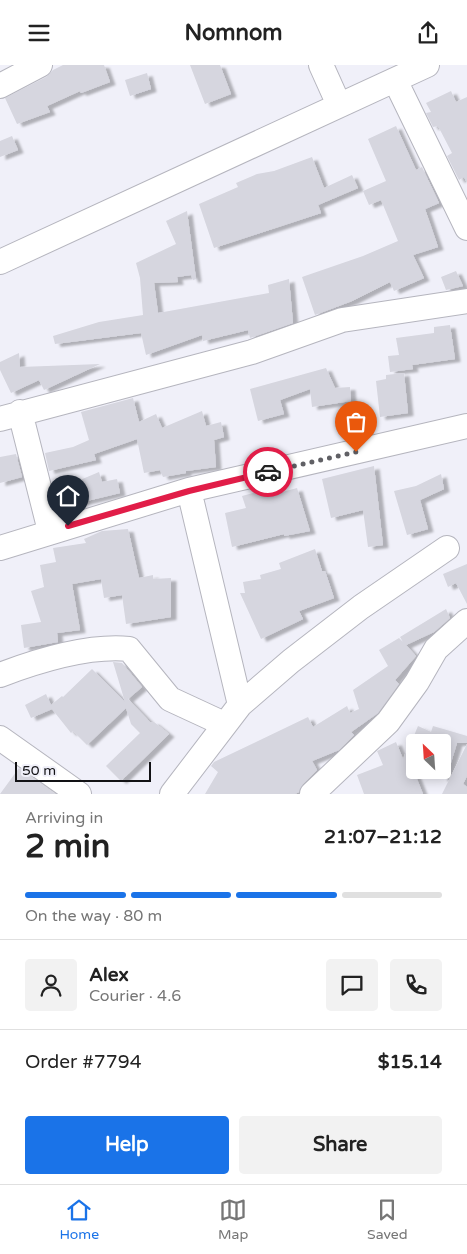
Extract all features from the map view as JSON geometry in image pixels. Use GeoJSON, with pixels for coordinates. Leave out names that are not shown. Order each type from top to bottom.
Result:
{"type":"FeatureCollection","features":[{"type":"Feature","properties":{"kind":"street"},"geometry":{"type":"LineString","coordinates":[[0,86],[40,65]]}},
{"type":"Feature","properties":{"kind":"street"},"geometry":{"type":"LineString","coordinates":[[321,65],[339,105]]}},
{"type":"Feature","properties":{"kind":"street"},"geometry":{"type":"LineString","coordinates":[[0,262],[427,65]]}},
{"type":"Feature","properties":{"kind":"street"},"geometry":{"type":"LineString","coordinates":[[395,80],[466,222]]}},
{"type":"Feature","properties":{"kind":"street"},"geometry":{"type":"LineString","coordinates":[[50,531],[10,416],[252,352],[342,320],[467,301]]}},
{"type":"Feature","properties":{"kind":"street"},"geometry":{"type":"LineString","coordinates":[[0,548],[50,531],[189,491],[467,426]]}},
{"type":"Feature","properties":{"kind":"street"},"geometry":{"type":"LineString","coordinates":[[189,491],[240,705]]}},
{"type":"Feature","properties":{"kind":"street"},"geometry":{"type":"LineString","coordinates":[[172,794],[240,705],[291,661],[361,607],[447,548]]}},
{"type":"Feature","properties":{"kind":"street"},"geometry":{"type":"LineString","coordinates":[[312,794],[388,722],[417,682],[436,649],[467,621]]}},
{"type":"Feature","properties":{"kind":"street"},"geometry":{"type":"LineString","coordinates":[[0,675],[28,664],[110,647],[129,649],[170,699],[224,724]]}},
{"type":"Feature","properties":{"kind":"street"},"geometry":{"type":"LineString","coordinates":[[0,739],[79,794]]}},
{"type":"Feature","properties":{"kind":"building"},"geometry":{"type":"Polygon","coordinates":[[[63,65],[104,65],[110,82],[81,93],[80,91],[47,106],[50,112],[17,124],[5,98],[46,77],[53,70],[63,65]]]}},
{"type":"Feature","properties":{"kind":"building"},"geometry":{"type":"Polygon","coordinates":[[[190,65],[220,65],[231,94],[205,104],[190,65]]]}},
{"type":"Feature","properties":{"kind":"building"},"geometry":{"type":"Polygon","coordinates":[[[147,73],[151,89],[130,96],[125,80],[147,73]]]}},
{"type":"Feature","properties":{"kind":"building"},"geometry":{"type":"Polygon","coordinates":[[[451,91],[456,102],[467,97],[467,183],[464,177],[459,180],[447,156],[452,153],[438,126],[433,127],[426,113],[431,112],[426,103],[451,91]]]}},
{"type":"Feature","properties":{"kind":"building"},"geometry":{"type":"Polygon","coordinates":[[[396,126],[416,170],[422,167],[439,203],[425,209],[438,247],[413,255],[424,278],[394,291],[390,282],[352,301],[315,315],[302,277],[363,256],[398,241],[381,200],[369,205],[363,191],[386,181],[368,139],[396,126]]]}},
{"type":"Feature","properties":{"kind":"building"},"geometry":{"type":"Polygon","coordinates":[[[12,136],[18,150],[0,157],[0,141],[12,136]]]}},
{"type":"Feature","properties":{"kind":"building"},"geometry":{"type":"Polygon","coordinates":[[[312,157],[324,188],[352,175],[358,188],[318,205],[321,213],[214,248],[199,204],[238,187],[236,183],[257,174],[274,171],[312,157]]]}},
{"type":"Feature","properties":{"kind":"building"},"geometry":{"type":"Polygon","coordinates":[[[187,211],[196,279],[193,280],[191,275],[177,277],[178,282],[154,283],[158,313],[269,293],[268,285],[289,279],[293,323],[250,338],[248,330],[203,341],[202,335],[146,355],[141,333],[55,344],[53,336],[99,322],[143,315],[140,278],[136,263],[176,244],[166,221],[187,211]]]}},
{"type":"Feature","properties":{"kind":"building"},"geometry":{"type":"Polygon","coordinates":[[[456,271],[463,286],[446,290],[441,277],[456,271]]]}},
{"type":"Feature","properties":{"kind":"building"},"geometry":{"type":"Polygon","coordinates":[[[450,325],[455,359],[412,365],[413,369],[390,372],[388,356],[399,355],[396,338],[434,333],[434,327],[450,325]]]}},
{"type":"Feature","properties":{"kind":"building"},"geometry":{"type":"Polygon","coordinates":[[[19,353],[20,367],[100,364],[44,390],[39,380],[11,393],[0,370],[0,362],[19,353]]]}},
{"type":"Feature","properties":{"kind":"building"},"geometry":{"type":"Polygon","coordinates":[[[326,368],[335,388],[350,387],[351,401],[312,407],[310,389],[280,400],[284,414],[258,421],[250,389],[326,368]]]}},
{"type":"Feature","properties":{"kind":"building"},"geometry":{"type":"Polygon","coordinates":[[[404,373],[408,413],[380,417],[376,381],[386,379],[386,375],[404,373]]]}},
{"type":"Feature","properties":{"kind":"building"},"geometry":{"type":"Polygon","coordinates":[[[133,398],[139,422],[156,414],[162,428],[202,411],[206,426],[221,422],[224,437],[214,440],[216,467],[186,471],[186,473],[163,477],[160,470],[144,473],[137,439],[94,454],[96,460],[49,471],[45,453],[73,447],[89,440],[81,412],[133,398]]]}},
{"type":"Feature","properties":{"kind":"building"},"geometry":{"type":"Polygon","coordinates":[[[16,454],[22,477],[0,483],[0,457],[16,454]]]}},
{"type":"Feature","properties":{"kind":"building"},"geometry":{"type":"Polygon","coordinates":[[[374,466],[383,545],[368,547],[363,510],[331,518],[322,479],[374,466]]]}},
{"type":"Feature","properties":{"kind":"building"},"geometry":{"type":"Polygon","coordinates":[[[99,472],[102,482],[117,479],[120,493],[58,508],[54,491],[99,472]]]}},
{"type":"Feature","properties":{"kind":"building"},"geometry":{"type":"Polygon","coordinates":[[[441,474],[444,489],[420,500],[428,529],[407,535],[394,491],[416,486],[441,474]]]}},
{"type":"Feature","properties":{"kind":"building"},"geometry":{"type":"Polygon","coordinates":[[[297,488],[310,531],[284,536],[284,534],[232,547],[225,513],[246,508],[242,496],[269,489],[271,495],[297,488]]]}},
{"type":"Feature","properties":{"kind":"building"},"geometry":{"type":"Polygon","coordinates":[[[128,529],[139,578],[153,575],[153,579],[171,578],[171,617],[126,624],[122,595],[104,598],[101,579],[72,584],[80,630],[57,633],[58,642],[24,648],[21,625],[41,622],[31,591],[44,587],[40,565],[56,562],[53,548],[86,543],[84,539],[102,531],[128,529]]]}},
{"type":"Feature","properties":{"kind":"building"},"geometry":{"type":"Polygon","coordinates":[[[315,549],[334,598],[299,611],[303,619],[261,639],[240,593],[245,593],[243,582],[261,579],[260,575],[281,569],[279,563],[315,549]]]}},
{"type":"Feature","properties":{"kind":"building"},"geometry":{"type":"Polygon","coordinates":[[[467,564],[467,604],[456,583],[448,587],[443,574],[467,564]]]}},
{"type":"Feature","properties":{"kind":"building"},"geometry":{"type":"Polygon","coordinates":[[[446,609],[450,618],[434,632],[406,645],[416,656],[395,680],[399,684],[378,713],[351,732],[354,735],[339,750],[312,761],[317,770],[303,784],[299,792],[295,794],[205,794],[218,772],[211,766],[214,762],[308,717],[313,727],[347,706],[350,713],[359,709],[353,690],[388,666],[379,650],[399,638],[403,642],[400,637],[446,609]]]}},
{"type":"Feature","properties":{"kind":"building"},"geometry":{"type":"Polygon","coordinates":[[[113,662],[122,663],[142,687],[128,699],[150,722],[154,722],[169,734],[121,781],[106,766],[140,733],[131,724],[126,708],[87,745],[73,731],[71,733],[52,709],[31,718],[25,705],[46,694],[51,705],[63,697],[92,669],[125,702],[113,662]]]}},
{"type":"Feature","properties":{"kind":"building"},"geometry":{"type":"Polygon","coordinates":[[[418,726],[431,732],[433,726],[467,736],[467,743],[457,743],[451,763],[451,734],[415,734],[418,726]]]}},
{"type":"Feature","properties":{"kind":"building"},"geometry":{"type":"Polygon","coordinates":[[[396,742],[403,759],[406,752],[406,779],[417,779],[423,794],[364,794],[357,775],[383,765],[377,751],[396,742]]]}},
{"type":"Feature","properties":{"kind":"building"},"geometry":{"type":"Polygon","coordinates":[[[467,744],[467,776],[463,784],[467,787],[467,794],[442,794],[467,744]]]}},
{"type":"Feature","properties":{"kind":"building"},"geometry":{"type":"Polygon","coordinates":[[[19,768],[55,794],[0,794],[19,768]]]}},
{"type":"Feature","properties":{"kind":"way so far"},"geometry":{"type":"LineString","coordinates":[[268,472],[356,452]]}},
{"type":"Feature","properties":{"kind":"route"},"geometry":{"type":"LineString","coordinates":[[68,526],[189,491],[268,472]]}}]}
